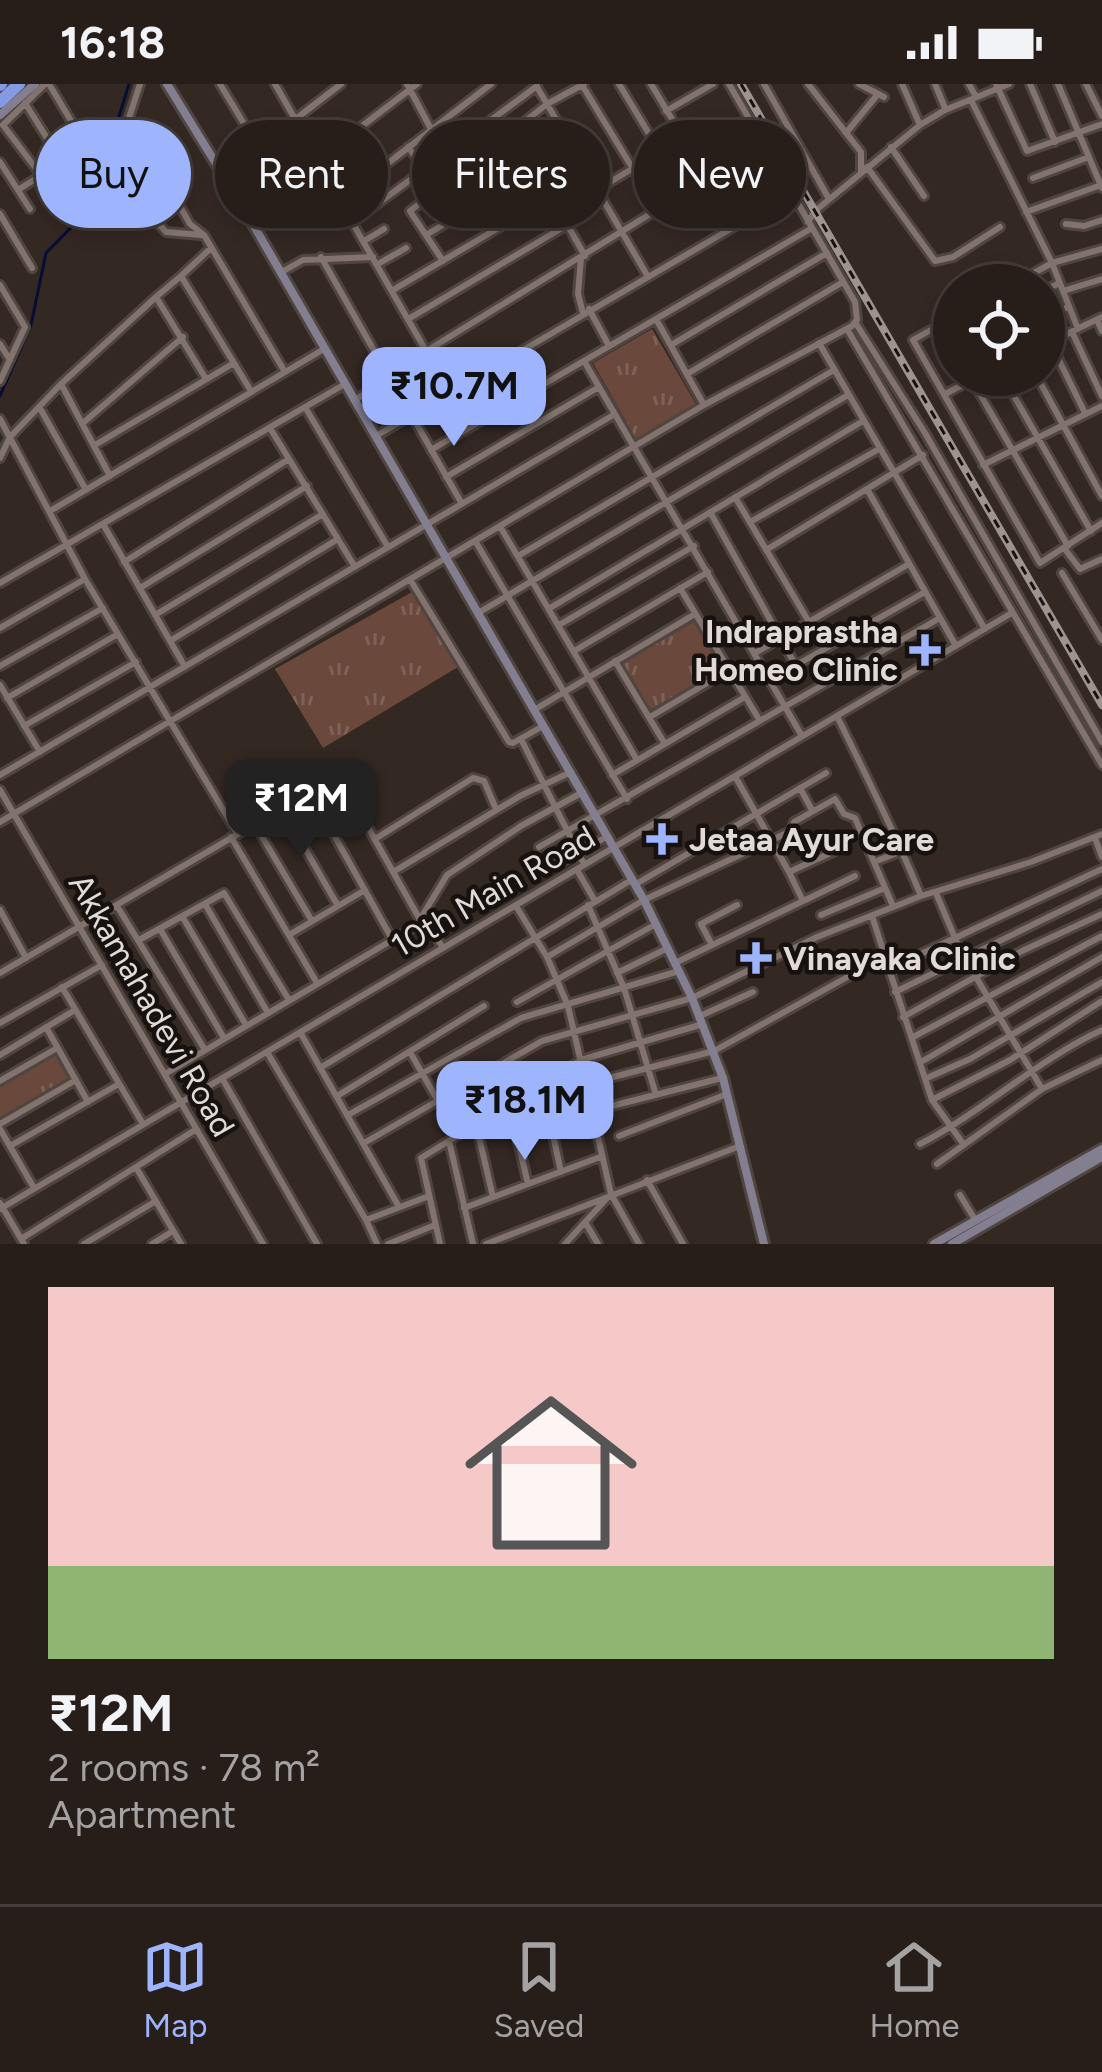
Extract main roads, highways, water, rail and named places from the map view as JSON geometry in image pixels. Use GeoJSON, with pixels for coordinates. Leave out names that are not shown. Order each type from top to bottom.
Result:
{"type":"FeatureCollection","features":[{"type":"Feature","properties":{"kind":"highway"},"geometry":{"type":"LineString","coordinates":[[0,102],[19,84]]}},
{"type":"Feature","properties":{"kind":"waterway"},"geometry":{"type":"LineString","coordinates":[[0,396],[31,325],[46,253],[111,187],[112,139],[129,84]]}},
{"type":"Feature","properties":{"kind":"railway"},"geometry":{"type":"LineString","coordinates":[[741,84],[1102,705]]}},
{"type":"Feature","properties":{"kind":"place","name":"Indraprastha Homeo Clinic"},"geometry":{"type":"Point","coordinates":[925,650]}},
{"type":"Feature","properties":{"kind":"place","name":"Jetaa Ayur Care"},"geometry":{"type":"Point","coordinates":[662,839]}},
{"type":"Feature","properties":{"kind":"place","name":"Vinayaka Clinic"},"geometry":{"type":"Point","coordinates":[756,958]}}]}
